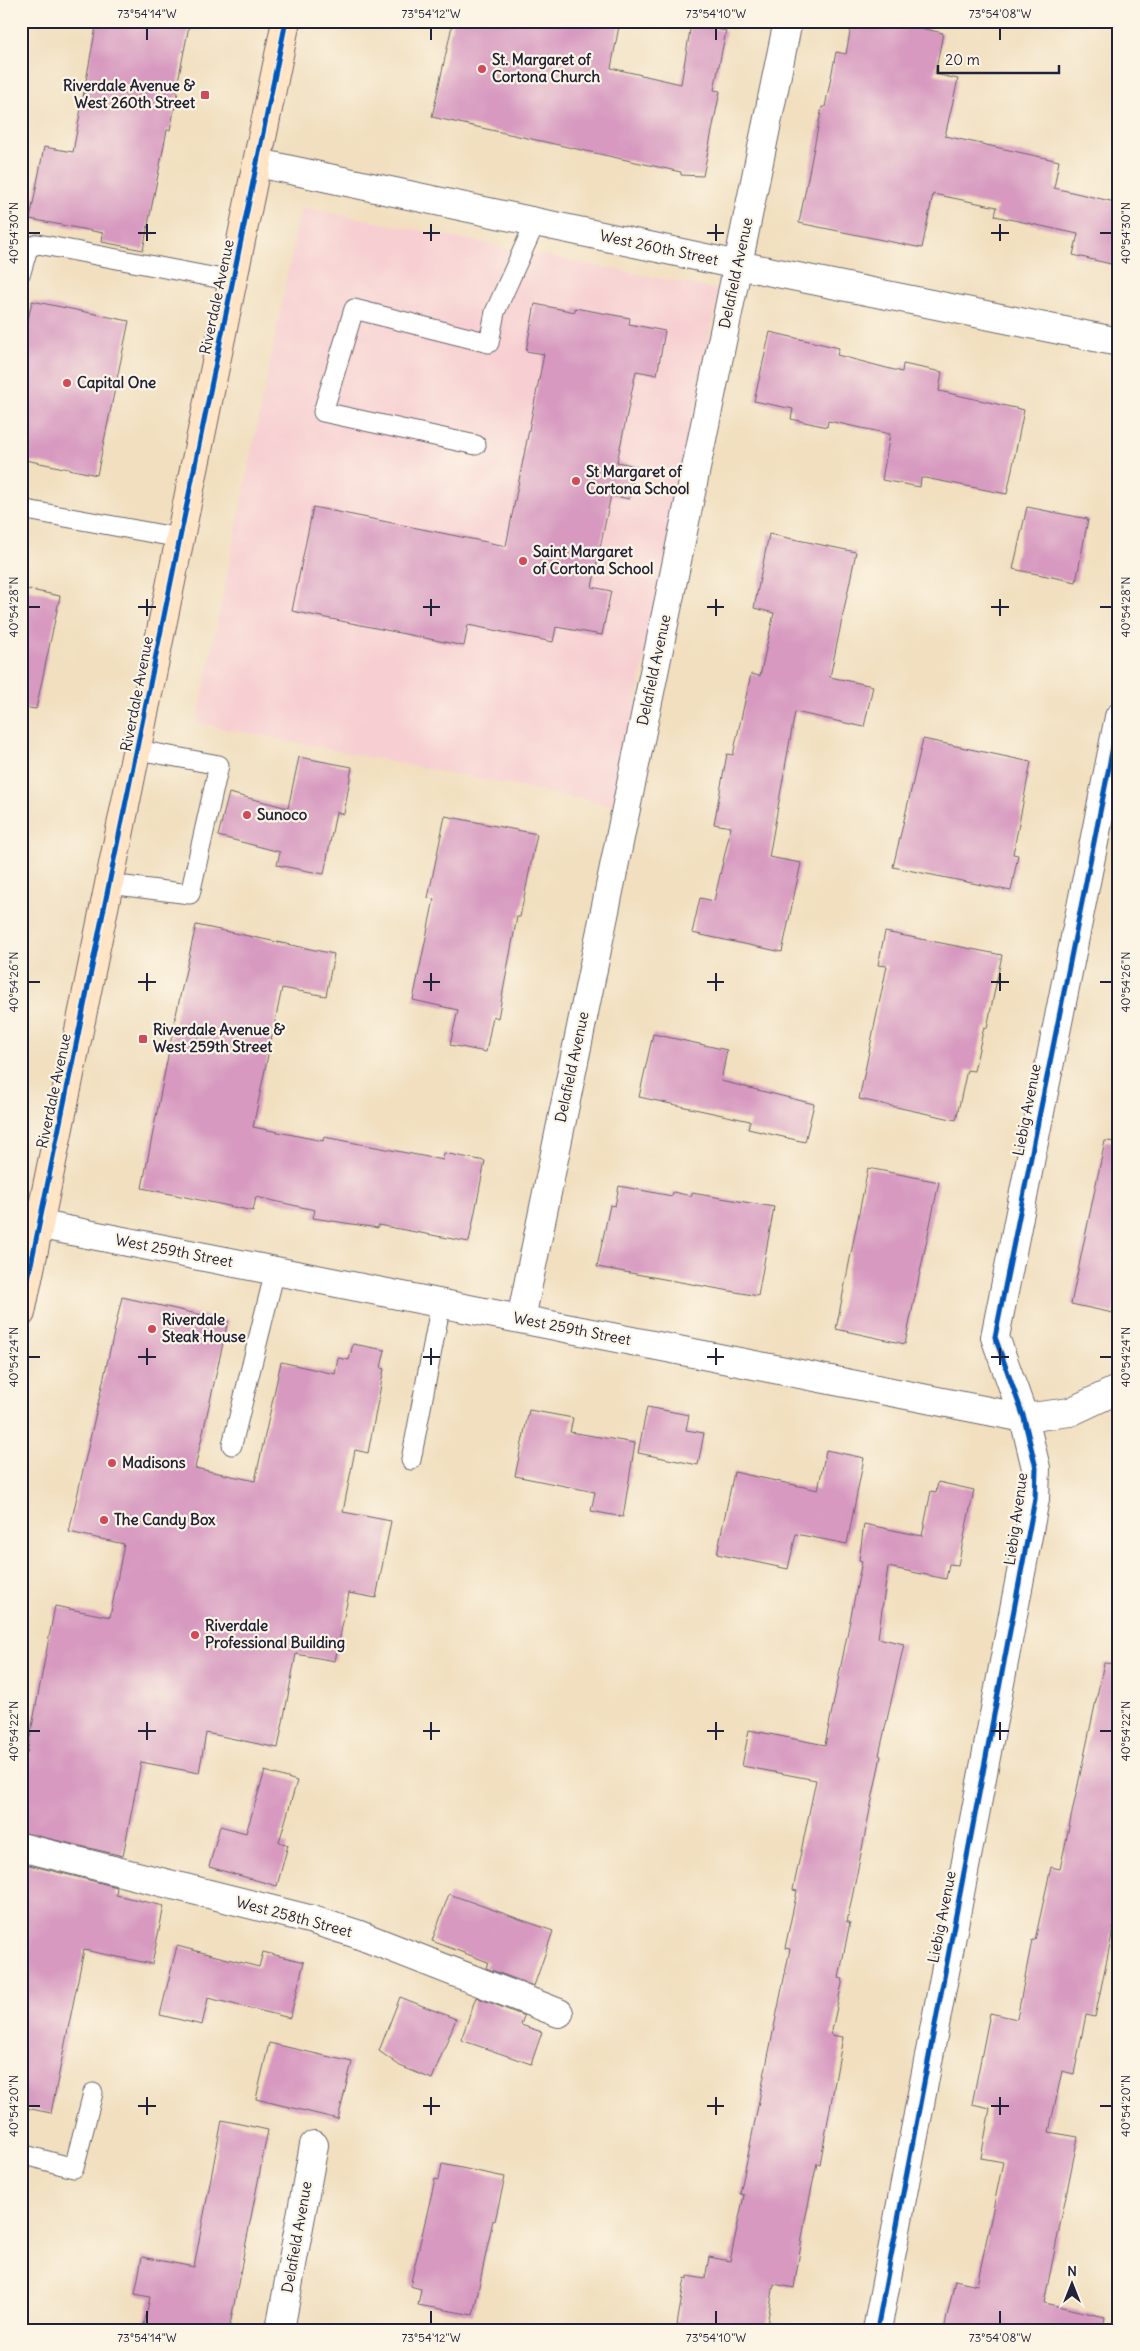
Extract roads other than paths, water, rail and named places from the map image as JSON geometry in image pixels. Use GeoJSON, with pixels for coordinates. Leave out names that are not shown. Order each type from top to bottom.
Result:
{"type":"FeatureCollection","features":[{"type":"Feature","properties":{"kind":"main road","name":"Riverdale Avenue"},"geometry":{"type":"LineString","coordinates":[[21,1313],[30,1223],[109,884],[138,750],[286,21]]}},
{"type":"Feature","properties":{"kind":"street","name":"Delafield Avenue"},"geometry":{"type":"LineString","coordinates":[[521,1319],[788,21]]}},
{"type":"Feature","properties":{"kind":"street","name":"West 260th Street"},"geometry":{"type":"LineString","coordinates":[[258,163],[1119,342]]}},
{"type":"Feature","properties":{"kind":"street","name":"Liebig Avenue"},"geometry":{"type":"LineString","coordinates":[[876,2330],[1035,1499],[1036,1468],[1024,1418],[995,1337],[1119,717]]}},
{"type":"Feature","properties":{"kind":"street","name":"West 259th Street"},"geometry":{"type":"LineString","coordinates":[[30,1223],[1024,1418],[1070,1412],[1119,1389]]}},
{"type":"Feature","properties":{"kind":"street","name":"West 258th Street"},"geometry":{"type":"LineString","coordinates":[[21,1847],[313,1920],[357,1934],[560,2013]]}},
{"type":"Feature","properties":{"kind":"street","name":"Delafield Avenue"},"geometry":{"type":"LineString","coordinates":[[280,2330],[314,2145]]}},
{"type":"Feature","properties":{"kind":"lane"},"geometry":{"type":"LineString","coordinates":[[476,445],[322,412],[354,309],[489,344],[495,312],[536,221]]}},
{"type":"Feature","properties":{"kind":"lane"},"geometry":{"type":"LineString","coordinates":[[21,272],[28,248],[38,244],[233,281]]}},
{"type":"Feature","properties":{"kind":"lane"},"geometry":{"type":"LineString","coordinates":[[21,509],[180,538]]}},
{"type":"Feature","properties":{"kind":"lane"},"geometry":{"type":"LineString","coordinates":[[109,884],[190,894],[219,765],[138,750]]}},
{"type":"Feature","properties":{"kind":"lane"},"geometry":{"type":"LineString","coordinates":[[232,1445],[275,1271]]}},
{"type":"Feature","properties":{"kind":"lane"},"geometry":{"type":"LineString","coordinates":[[410,1460],[441,1303]]}},
{"type":"Feature","properties":{"kind":"lane"},"geometry":{"type":"LineString","coordinates":[[21,2154],[74,2168],[93,2093]]}},
{"type":"Feature","properties":{"kind":"place","name":"St. Margaret of Cortona Church"},"geometry":{"type":"Point","coordinates":[482,69]}},
{"type":"Feature","properties":{"kind":"place","name":"Riverdale Avenue & West 260th Street"},"geometry":{"type":"Point","coordinates":[205,95]}},
{"type":"Feature","properties":{"kind":"place","name":"Capital One"},"geometry":{"type":"Point","coordinates":[67,383]}},
{"type":"Feature","properties":{"kind":"place","name":"St Margaret of Cortona School"},"geometry":{"type":"Point","coordinates":[576,481]}},
{"type":"Feature","properties":{"kind":"place","name":"Saint Margaret of Cortona School"},"geometry":{"type":"Point","coordinates":[523,561]}},
{"type":"Feature","properties":{"kind":"place","name":"Sunoco"},"geometry":{"type":"Point","coordinates":[247,815]}},
{"type":"Feature","properties":{"kind":"place","name":"Riverdale Avenue & West 259th Street"},"geometry":{"type":"Point","coordinates":[143,1039]}},
{"type":"Feature","properties":{"kind":"place","name":"Riverdale Steak House"},"geometry":{"type":"Point","coordinates":[152,1329]}},
{"type":"Feature","properties":{"kind":"place","name":"Madisons"},"geometry":{"type":"Point","coordinates":[112,1463]}},
{"type":"Feature","properties":{"kind":"place","name":"The Candy Box"},"geometry":{"type":"Point","coordinates":[104,1520]}},
{"type":"Feature","properties":{"kind":"place","name":"Riverdale Professional Building"},"geometry":{"type":"Point","coordinates":[195,1635]}}]}
